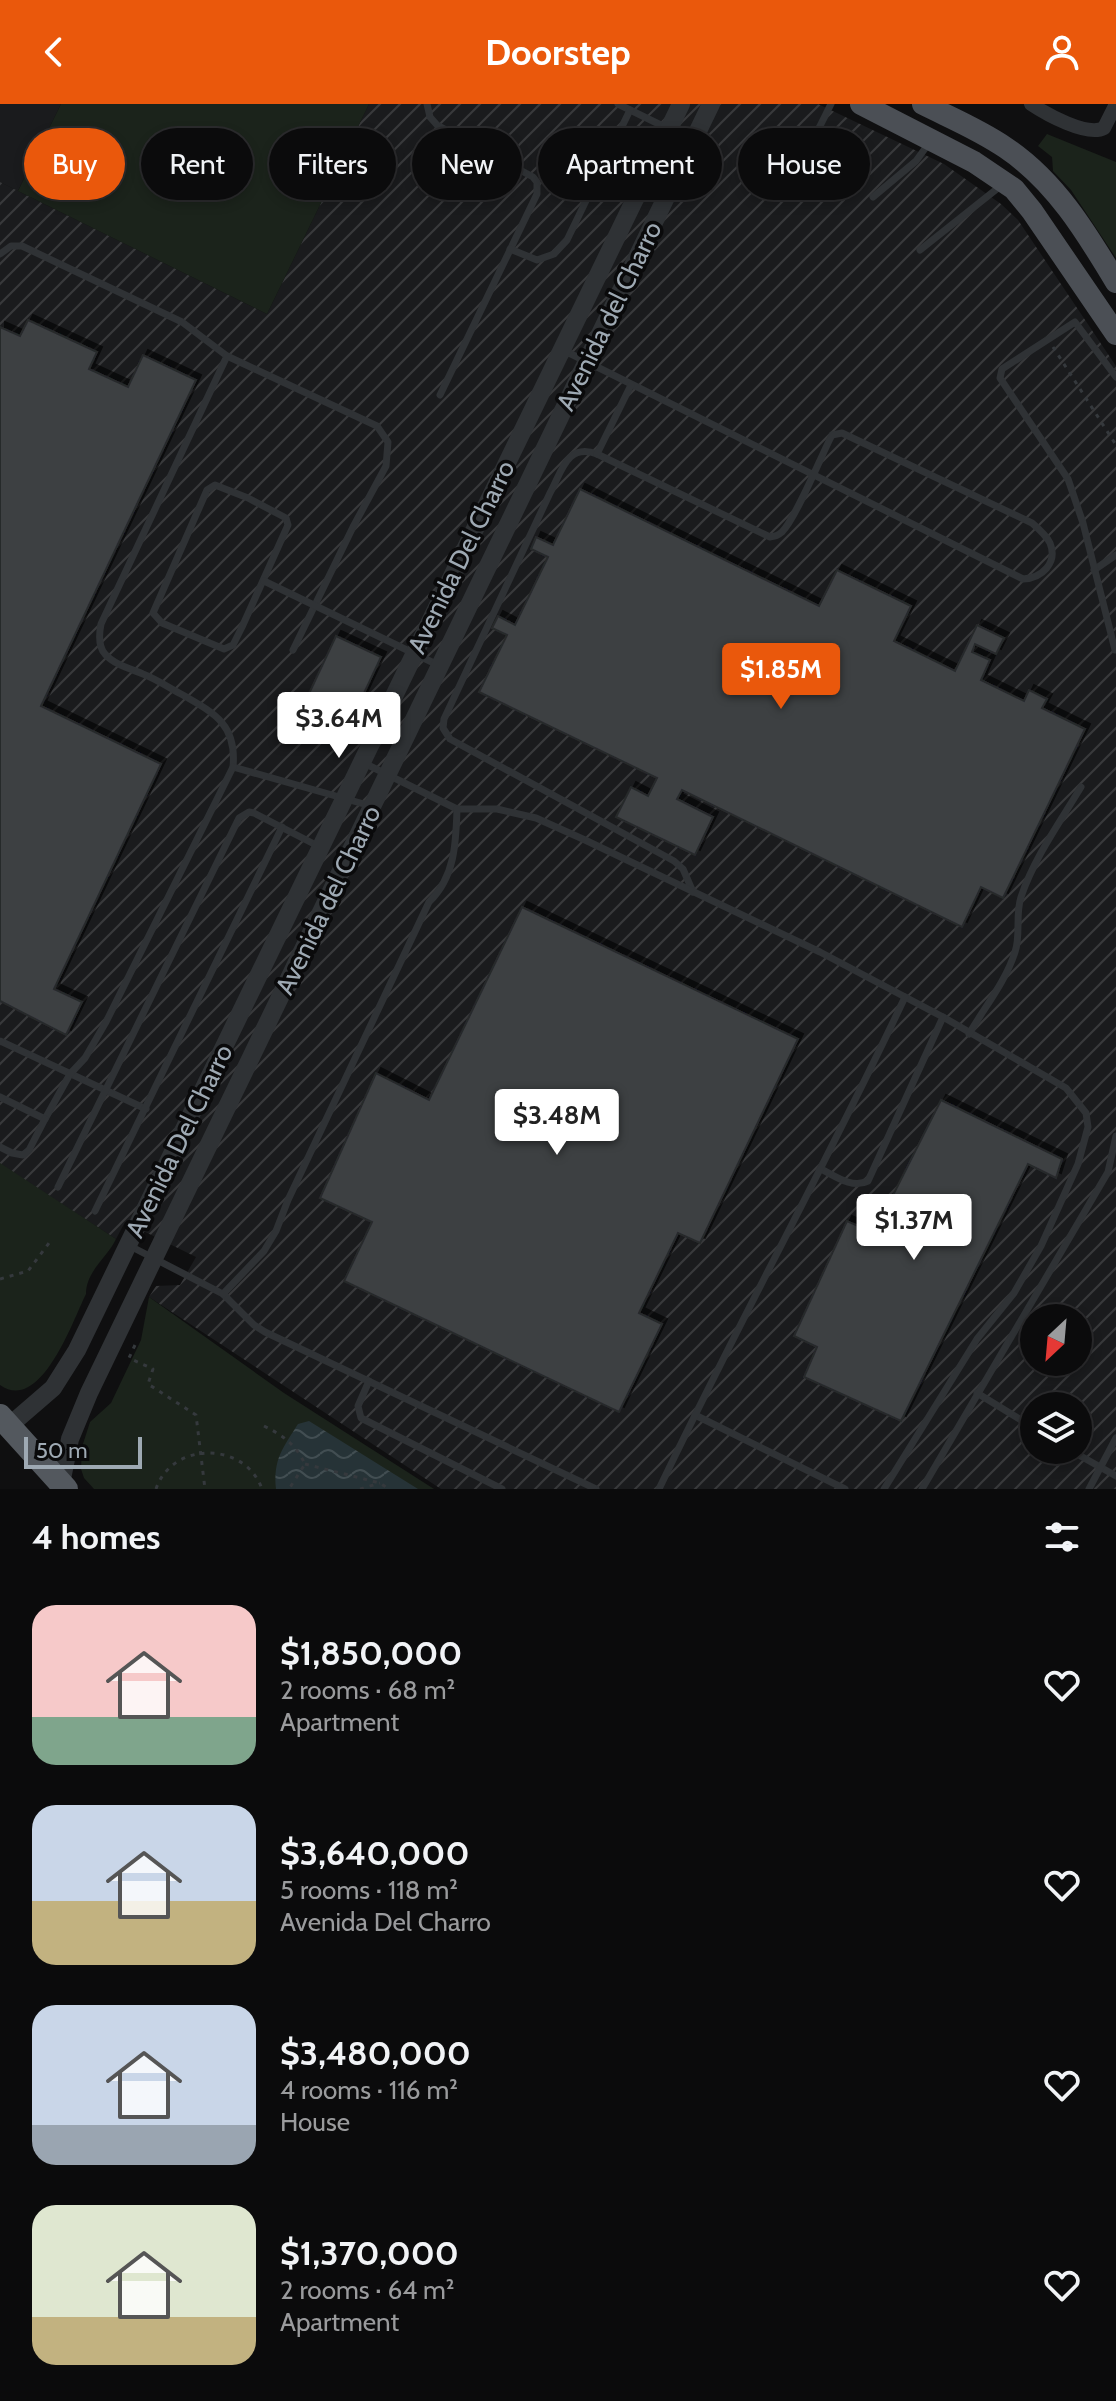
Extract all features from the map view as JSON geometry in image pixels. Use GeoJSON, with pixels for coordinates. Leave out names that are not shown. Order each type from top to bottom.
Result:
{"type":"FeatureCollection","features":[{"type":"Feature","properties":{"kind":"highway"},"geometry":{"type":"LineString","coordinates":[[4,1421],[64,1486]]}},
{"type":"Feature","properties":{"kind":"main road"},"geometry":{"type":"LineString","coordinates":[[861,104],[932,139],[1005,182],[1032,211],[1116,334]]}},
{"type":"Feature","properties":{"kind":"main road"},"geometry":{"type":"LineString","coordinates":[[923,104],[972,128],[1020,159],[1057,194],[1089,237],[1116,282]]}},
{"type":"Feature","properties":{"kind":"street","name":"Avenida Del Charro"},"geometry":{"type":"LineString","coordinates":[[669,128],[681,104]]}},
{"type":"Feature","properties":{"kind":"street","name":"Avenida del Charro"},"geometry":{"type":"LineString","coordinates":[[700,128],[711,104]]}},
{"type":"Feature","properties":{"kind":"street"},"geometry":{"type":"LineString","coordinates":[[1031,104],[1091,132],[1104,128],[1116,104]]}},
{"type":"Feature","properties":{"kind":"street","name":"Avenida Del Charro"},"geometry":{"type":"LineString","coordinates":[[4,1421],[44,1398],[65,1370],[634,200]]}},
{"type":"Feature","properties":{"kind":"street","name":"Avenida del Charro"},"geometry":{"type":"LineString","coordinates":[[64,1486],[70,1439],[78,1416],[665,200]]}},
{"type":"Feature","properties":{"kind":"lane"},"geometry":{"type":"LineString","coordinates":[[427,104],[430,117],[437,125],[537,182],[537,194],[440,395]]}},
{"type":"Feature","properties":{"kind":"lane"},"geometry":{"type":"LineString","coordinates":[[618,104],[669,128]]}},
{"type":"Feature","properties":{"kind":"lane"},"geometry":{"type":"LineString","coordinates":[[819,128],[831,104]]}},
{"type":"Feature","properties":{"kind":"lane"},"geometry":{"type":"LineString","coordinates":[[510,249],[537,260],[554,254],[567,240],[630,110]]}},
{"type":"Feature","properties":{"kind":"lane"},"geometry":{"type":"LineString","coordinates":[[873,197],[916,161],[932,139]]}},
{"type":"Feature","properties":{"kind":"lane"},"geometry":{"type":"LineString","coordinates":[[920,250],[1005,182]]}},
{"type":"Feature","properties":{"kind":"lane"},"geometry":{"type":"LineString","coordinates":[[0,254],[11,246],[22,246],[182,322],[227,356],[377,426],[388,442],[386,466],[293,650]]}},
{"type":"Feature","properties":{"kind":"lane"},"geometry":{"type":"LineString","coordinates":[[1116,377],[1075,322],[1002,369],[1000,378],[1068,479],[1083,523],[1116,652]]}},
{"type":"Feature","properties":{"kind":"lane"},"geometry":{"type":"LineString","coordinates":[[561,349],[631,385],[812,475],[1023,579],[1036,578],[1045,570],[1052,554],[1051,546],[1032,523],[842,433],[832,435],[812,475],[787,526],[770,537],[597,454],[581,450],[568,459],[444,719],[443,728],[450,739],[674,861],[683,869],[693,892]]}},
{"type":"Feature","properties":{"kind":"lane"},"geometry":{"type":"LineString","coordinates":[[0,1147],[23,1155],[29,1150],[70,1074],[85,1058],[106,1022],[233,767],[235,749],[222,720],[211,711],[108,657],[100,645],[101,624],[227,356]]}},
{"type":"Feature","properties":{"kind":"lane"},"geometry":{"type":"LineString","coordinates":[[597,454],[631,385]]}},
{"type":"Feature","properties":{"kind":"lane"},"geometry":{"type":"LineString","coordinates":[[215,485],[272,509],[287,520],[287,530],[264,581],[233,645],[224,649],[162,623],[153,613],[207,490],[215,485]]}},
{"type":"Feature","properties":{"kind":"lane"},"geometry":{"type":"LineString","coordinates":[[1094,570],[1116,555]]}},
{"type":"Feature","properties":{"kind":"lane"},"geometry":{"type":"LineString","coordinates":[[264,581],[440,666]]}},
{"type":"Feature","properties":{"kind":"lane"},"geometry":{"type":"LineString","coordinates":[[362,762],[457,809],[497,809],[536,818],[820,952],[943,1017],[1066,1088],[1086,1113],[1088,1127],[1084,1145],[1041,1246],[1014,1293],[977,1339],[884,1489]]}},
{"type":"Feature","properties":{"kind":"lane"},"geometry":{"type":"LineString","coordinates":[[233,767],[373,806]]}},
{"type":"Feature","properties":{"kind":"lane"},"geometry":{"type":"LineString","coordinates":[[969,1034],[1009,968],[1016,950],[1019,905],[1034,868],[1081,787]]}},
{"type":"Feature","properties":{"kind":"lane"},"geometry":{"type":"LineString","coordinates":[[223,1294],[264,1251],[276,1231],[429,902],[437,894],[452,866],[457,809]]}},
{"type":"Feature","properties":{"kind":"lane"},"geometry":{"type":"LineString","coordinates":[[58,1187],[239,818],[249,812],[320,847]]}},
{"type":"Feature","properties":{"kind":"lane"},"geometry":{"type":"LineString","coordinates":[[95,1211],[282,827]]}},
{"type":"Feature","properties":{"kind":"lane"},"geometry":{"type":"LineString","coordinates":[[659,1489],[905,997]]}},
{"type":"Feature","properties":{"kind":"lane"},"geometry":{"type":"LineString","coordinates":[[821,1169],[852,1184],[860,1185],[868,1181],[943,1017]]}},
{"type":"Feature","properties":{"kind":"lane"},"geometry":{"type":"LineString","coordinates":[[0,1041],[146,1109]]}},
{"type":"Feature","properties":{"kind":"lane"},"geometry":{"type":"LineString","coordinates":[[0,1097],[45,1119]]}},
{"type":"Feature","properties":{"kind":"lane"},"geometry":{"type":"LineString","coordinates":[[922,1489],[1108,1172],[1116,1136]]}},
{"type":"Feature","properties":{"kind":"lane"},"geometry":{"type":"LineString","coordinates":[[128,1245],[223,1294],[265,1332],[596,1489]]}},
{"type":"Feature","properties":{"kind":"lane"},"geometry":{"type":"LineString","coordinates":[[369,1381],[358,1406],[361,1418],[502,1489]]}},
{"type":"Feature","properties":{"kind":"lane"},"geometry":{"type":"LineString","coordinates":[[977,1393],[1020,1419]]}},
{"type":"Feature","properties":{"kind":"lane"},"geometry":{"type":"LineString","coordinates":[[695,1415],[845,1489]]}},
{"type":"Feature","properties":{"kind":"lane"},"geometry":{"type":"LineString","coordinates":[[1089,1489],[1116,1438]]}},
{"type":"Feature","properties":{"kind":"lane"},"geometry":{"type":"LineString","coordinates":[[1092,1463],[1116,1476]]}},
{"type":"Feature","properties":{"kind":"path"},"geometry":{"type":"LineString","coordinates":[[1048,338],[1116,445]]}},
{"type":"Feature","properties":{"kind":"path"},"geometry":{"type":"LineString","coordinates":[[0,1279],[28,1271],[49,1243]]}},
{"type":"Feature","properties":{"kind":"path"},"geometry":{"type":"LineString","coordinates":[[135,1345],[129,1358],[153,1369],[148,1384],[196,1415],[205,1489]]}},
{"type":"Feature","properties":{"kind":"path"},"geometry":{"type":"LineString","coordinates":[[264,1426],[285,1436],[297,1448],[305,1464],[380,1483],[389,1489]]}},
{"type":"Feature","properties":{"kind":"path"},"geometry":{"type":"LineString","coordinates":[[156,1489],[159,1480],[170,1468],[185,1456],[201,1452],[231,1457],[246,1467],[262,1489]]}},
{"type":"Feature","properties":{"kind":"path"},"geometry":{"type":"LineString","coordinates":[[289,1489],[305,1464]]}},
{"type":"Feature","properties":{"kind":"path"},"geometry":{"type":"LineString","coordinates":[[360,1489],[380,1483]]}},
{"type":"Feature","properties":{"kind":"shaded area"},"geometry":{"type":"Polygon","coordinates":[[[0,104],[61,104],[49,128],[24,128],[24,179],[18,191],[0,182],[0,104]]]}},
{"type":"Feature","properties":{"kind":"shaded area"},"geometry":{"type":"Polygon","coordinates":[[[61,104],[369,104],[357,128],[269,128],[269,200],[322,200],[267,314],[36,200],[125,200],[125,128],[49,128],[61,104]]]}},
{"type":"Feature","properties":{"kind":"shaded area"},"geometry":{"type":"Polygon","coordinates":[[[369,104],[818,104],[868,128],[738,128],[738,200],[870,200],[870,129],[944,164],[1001,204],[1018,220],[1116,366],[1116,1489],[441,1489],[149,1297],[156,1286],[180,1285],[196,1257],[125,1222],[116,1239],[0,1164],[0,182],[24,194],[24,200],[36,200],[267,314],[322,200],[396,200],[396,128],[357,128],[369,104]]]}},
{"type":"Feature","properties":{"kind":"shaded area"},"geometry":{"type":"Polygon","coordinates":[[[1047,134],[1116,162],[1116,258],[1071,190],[1053,171],[1052,157],[1038,146],[1047,134]]]}},
{"type":"Feature","properties":{"kind":"shaded area"},"geometry":{"type":"Polygon","coordinates":[[[24,179],[24,194],[18,191],[24,179]]]}},
{"type":"Feature","properties":{"kind":"shaded area"},"geometry":{"type":"Polygon","coordinates":[[[0,1163],[116,1239],[89,1278],[86,1294],[54,1360],[29,1387],[15,1390],[0,1385],[0,1163]]]}},
{"type":"Feature","properties":{"kind":"shaded area"},"geometry":{"type":"Polygon","coordinates":[[[149,1297],[284,1393],[434,1489],[94,1489],[81,1469],[82,1447],[90,1422],[111,1403],[141,1340],[149,1297]]]}},
{"type":"Feature","properties":{"kind":"water"},"geometry":{"type":"Polygon","coordinates":[[[309,1421],[418,1489],[276,1489],[276,1470],[284,1447],[298,1424],[309,1421]]]}},
{"type":"Feature","properties":{"kind":"building"},"geometry":{"type":"Polygon","coordinates":[[[28,320],[97,352],[89,369],[128,387],[143,355],[196,380],[41,706],[161,764],[54,989],[82,1002],[66,1035],[0,1001],[0,327],[20,336],[28,320]]]}},
{"type":"Feature","properties":{"kind":"building"},"geometry":{"type":"Polygon","coordinates":[[[580,489],[819,606],[837,570],[911,606],[894,641],[955,671],[977,625],[1004,638],[996,654],[975,644],[972,652],[990,660],[981,680],[1024,701],[1029,690],[1047,699],[1042,708],[1085,729],[1003,898],[981,887],[962,927],[682,790],[677,799],[713,817],[695,855],[616,817],[631,787],[648,796],[657,778],[479,692],[507,635],[492,628],[498,616],[515,625],[548,557],[531,549],[536,537],[553,545],[580,489]]]}},
{"type":"Feature","properties":{"kind":"building"},"geometry":{"type":"Polygon","coordinates":[[[336,636],[381,657],[351,721],[306,700],[336,636]]]}},
{"type":"Feature","properties":{"kind":"building"},"geometry":{"type":"Polygon","coordinates":[[[522,907],[798,1039],[700,1243],[678,1233],[639,1313],[662,1324],[619,1412],[344,1281],[372,1222],[320,1198],[376,1073],[429,1100],[522,907]]]}},
{"type":"Feature","properties":{"kind":"building"},"geometry":{"type":"Polygon","coordinates":[[[941,1100],[1062,1159],[1056,1178],[1028,1164],[901,1421],[804,1377],[817,1347],[794,1336],[847,1221],[874,1233],[941,1100]]]}}]}
